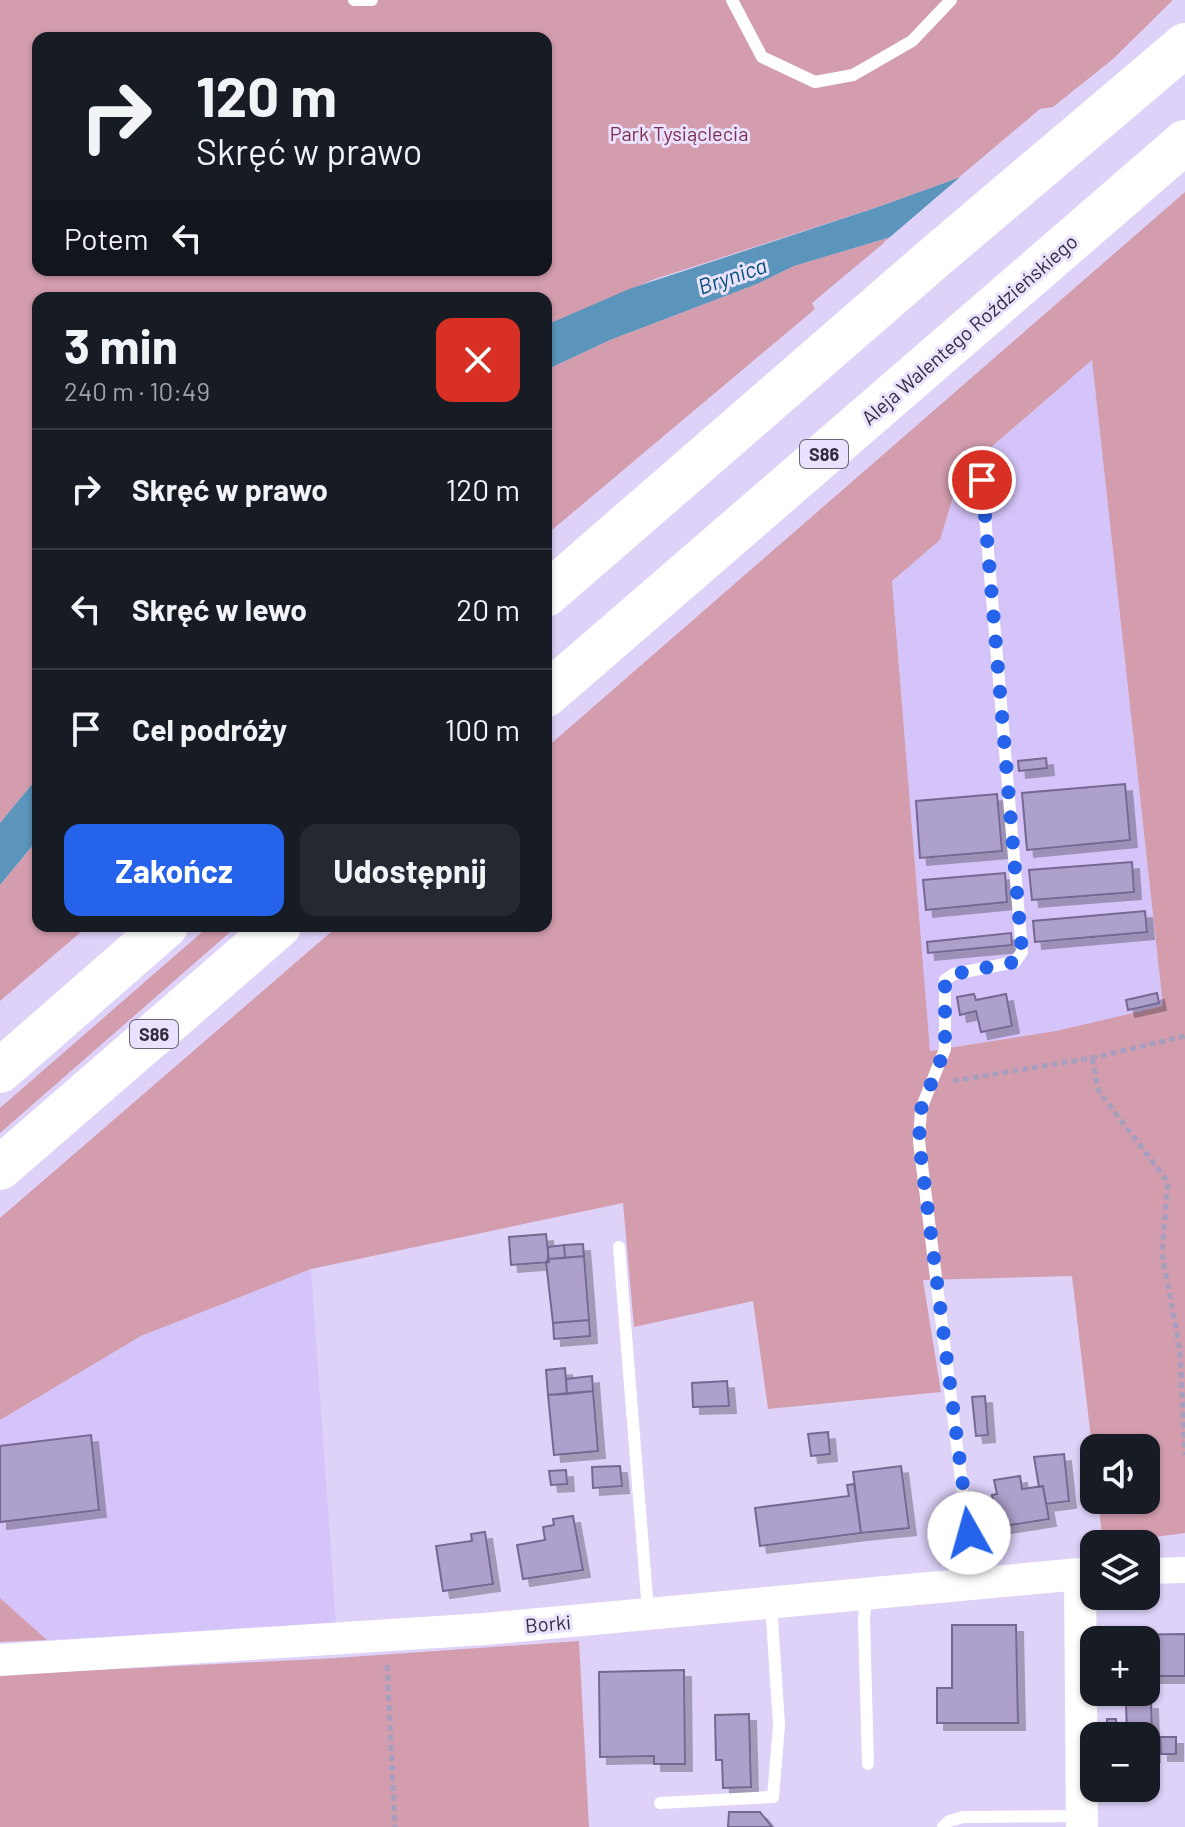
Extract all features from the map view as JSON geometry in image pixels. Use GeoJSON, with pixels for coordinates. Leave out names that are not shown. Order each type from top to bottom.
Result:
{"type":"FeatureCollection","features":[{"type":"Feature","properties":{"kind":"highway"},"geometry":{"type":"LineString","coordinates":[[552,590],[1185,45]]}},
{"type":"Feature","properties":{"kind":"highway","name":"Aleja Walentego Roździeńskiego"},"geometry":{"type":"LineString","coordinates":[[552,690],[1185,142]]}},
{"type":"Feature","properties":{"kind":"highway"},"geometry":{"type":"LineString","coordinates":[[0,1071],[159,932]]}},
{"type":"Feature","properties":{"kind":"highway","name":"S86"},"geometry":{"type":"LineString","coordinates":[[15,1155],[272,932]]}},
{"type":"Feature","properties":{"kind":"street"},"geometry":{"type":"LineString","coordinates":[[1160,1571],[1185,1570]]}},
{"type":"Feature","properties":{"kind":"street","name":"Borki"},"geometry":{"type":"LineString","coordinates":[[0,1660],[384,1636],[1080,1575]]}},
{"type":"Feature","properties":{"kind":"street"},"geometry":{"type":"LineString","coordinates":[[1082,1822],[1086,1610]]}},
{"type":"Feature","properties":{"kind":"lane"},"geometry":{"type":"LineString","coordinates":[[354,0],[372,0]]}},
{"type":"Feature","properties":{"kind":"lane"},"geometry":{"type":"LineString","coordinates":[[732,0],[762,57],[815,82],[853,75],[912,41],[951,0]]}},
{"type":"Feature","properties":{"kind":"lane"},"geometry":{"type":"LineString","coordinates":[[974,1583],[919,1141],[921,1109],[945,1049],[945,980],[954,974],[1015,962],[1022,952],[982,480]]}},
{"type":"Feature","properties":{"kind":"lane"},"geometry":{"type":"LineString","coordinates":[[619,1247],[649,1614]]}},
{"type":"Feature","properties":{"kind":"lane"},"geometry":{"type":"LineString","coordinates":[[866,1594],[868,1764]]}},
{"type":"Feature","properties":{"kind":"lane"},"geometry":{"type":"LineString","coordinates":[[660,1803],[773,1797],[779,1725],[771,1604]]}},
{"type":"Feature","properties":{"kind":"lane"},"geometry":{"type":"LineString","coordinates":[[943,1827],[949,1821],[963,1817],[1082,1822]]}},
{"type":"Feature","properties":{"kind":"path"},"geometry":{"type":"LineString","coordinates":[[933,1081],[942,1083],[1092,1058],[1185,1036]]}},
{"type":"Feature","properties":{"kind":"path"},"geometry":{"type":"LineString","coordinates":[[1092,1058],[1098,1090],[1168,1182],[1162,1253],[1180,1351],[1185,1455]]}},
{"type":"Feature","properties":{"kind":"path"},"geometry":{"type":"LineString","coordinates":[[384,1636],[395,1827]]}},
{"type":"Feature","properties":{"kind":"shaded area"},"geometry":{"type":"Polygon","coordinates":[[[1092,360],[1163,1007],[1056,1031],[930,1051],[892,581],[940,540],[960,475],[1092,360]]]}},
{"type":"Feature","properties":{"kind":"shaded area"},"geometry":{"type":"Polygon","coordinates":[[[311,1269],[336,1624],[47,1640],[0,1598],[0,1420],[141,1336],[311,1269]]]}},
{"type":"Feature","properties":{"kind":"green space","name":"Park Tysiąclecia"},"geometry":{"type":"Polygon","coordinates":[[[0,0],[1173,0],[1113,59],[1053,107],[1040,109],[958,178],[655,279],[552,322],[552,292],[32,292],[32,784],[0,823],[0,0]]]}},
{"type":"Feature","properties":{"kind":"green space"},"geometry":{"type":"Polygon","coordinates":[[[1185,192],[1185,1533],[1160,1536],[1160,1530],[1101,1530],[1100,1514],[1160,1514],[1160,1434],[1090,1434],[1072,1276],[923,1280],[941,1392],[768,1409],[753,1301],[634,1327],[623,1203],[311,1269],[141,1336],[0,1420],[0,1218],[331,932],[552,932],[552,743],[1185,192]],[[1092,360],[960,474],[940,540],[892,581],[930,1051],[1056,1031],[1163,1006],[1092,360]]]}},
{"type":"Feature","properties":{"kind":"green space"},"geometry":{"type":"Polygon","coordinates":[[[891,237],[812,303],[815,309],[552,530],[552,367],[610,340],[757,284],[794,266],[891,237]]]}},
{"type":"Feature","properties":{"kind":"green space"},"geometry":{"type":"Polygon","coordinates":[[[32,846],[32,932],[81,932],[0,1001],[0,885],[32,846]]]}},
{"type":"Feature","properties":{"kind":"green space"},"geometry":{"type":"Polygon","coordinates":[[[202,932],[230,932],[0,1133],[0,1108],[202,932]]]}},
{"type":"Feature","properties":{"kind":"green space"},"geometry":{"type":"Polygon","coordinates":[[[0,1598],[47,1640],[0,1642],[0,1598]]]}},
{"type":"Feature","properties":{"kind":"green space"},"geometry":{"type":"Polygon","coordinates":[[[579,1641],[589,1827],[0,1827],[0,1675],[336,1658],[579,1641]]]}},
{"type":"Feature","properties":{"kind":"water","name":"Brynica"},"geometry":{"type":"Polygon","coordinates":[[[1185,149],[794,266],[757,284],[610,340],[552,367],[552,322],[629,289],[958,178],[1185,149]]]}},
{"type":"Feature","properties":{"kind":"water"},"geometry":{"type":"Polygon","coordinates":[[[32,784],[32,846],[0,885],[0,823],[32,784]]]}},
{"type":"Feature","properties":{"kind":"pier"},"geometry":{"type":"Polygon","coordinates":[[[1185,102],[1185,153],[883,243],[966,172],[1185,102]]]}},
{"type":"Feature","properties":{"kind":"building"},"geometry":{"type":"Polygon","coordinates":[[[1046,758],[1047,768],[1019,771],[1018,761],[1046,758]]]}},
{"type":"Feature","properties":{"kind":"building"},"geometry":{"type":"Polygon","coordinates":[[[1125,784],[1130,840],[1027,850],[1022,793],[1125,784]]]}},
{"type":"Feature","properties":{"kind":"building"},"geometry":{"type":"Polygon","coordinates":[[[997,794],[1002,851],[920,858],[916,801],[997,794]]]}},
{"type":"Feature","properties":{"kind":"building"},"geometry":{"type":"Polygon","coordinates":[[[1132,862],[1134,892],[1032,900],[1029,870],[1132,862]]]}},
{"type":"Feature","properties":{"kind":"building"},"geometry":{"type":"Polygon","coordinates":[[[1005,873],[1007,902],[926,910],[923,880],[1005,873]]]}},
{"type":"Feature","properties":{"kind":"building"},"geometry":{"type":"Polygon","coordinates":[[[1145,911],[1147,932],[1035,942],[1033,921],[1145,911]]]}},
{"type":"Feature","properties":{"kind":"building"},"geometry":{"type":"Polygon","coordinates":[[[1011,933],[1012,945],[928,953],[927,942],[1011,933]]]}},
{"type":"Feature","properties":{"kind":"building"},"geometry":{"type":"Polygon","coordinates":[[[1157,993],[1159,1003],[1128,1010],[1126,1000],[1157,993]]]}},
{"type":"Feature","properties":{"kind":"building"},"geometry":{"type":"Polygon","coordinates":[[[974,994],[976,1000],[1006,994],[1012,1026],[981,1032],[976,1011],[960,1015],[957,997],[974,994]]]}},
{"type":"Feature","properties":{"kind":"building"},"geometry":{"type":"Polygon","coordinates":[[[546,1234],[549,1262],[511,1265],[509,1237],[546,1234]]]}},
{"type":"Feature","properties":{"kind":"building"},"geometry":{"type":"Polygon","coordinates":[[[583,1244],[584,1256],[565,1258],[564,1245],[583,1244]]]}},
{"type":"Feature","properties":{"kind":"building"},"geometry":{"type":"Polygon","coordinates":[[[564,1245],[565,1258],[548,1259],[548,1247],[564,1245]]]}},
{"type":"Feature","properties":{"kind":"building"},"geometry":{"type":"Polygon","coordinates":[[[584,1256],[589,1320],[553,1323],[546,1262],[548,1259],[584,1256]]]}},
{"type":"Feature","properties":{"kind":"building"},"geometry":{"type":"Polygon","coordinates":[[[589,1320],[590,1336],[554,1339],[553,1323],[589,1320]]]}},
{"type":"Feature","properties":{"kind":"building"},"geometry":{"type":"Polygon","coordinates":[[[565,1368],[567,1394],[548,1395],[546,1370],[565,1368]]]}},
{"type":"Feature","properties":{"kind":"building"},"geometry":{"type":"Polygon","coordinates":[[[592,1376],[593,1391],[567,1394],[566,1379],[592,1376]]]}},
{"type":"Feature","properties":{"kind":"building"},"geometry":{"type":"Polygon","coordinates":[[[727,1381],[729,1406],[693,1407],[692,1383],[727,1381]]]}},
{"type":"Feature","properties":{"kind":"building"},"geometry":{"type":"Polygon","coordinates":[[[593,1391],[598,1451],[554,1455],[548,1395],[593,1391]]]}},
{"type":"Feature","properties":{"kind":"building"},"geometry":{"type":"Polygon","coordinates":[[[985,1396],[988,1435],[976,1436],[972,1397],[985,1396]]]}},
{"type":"Feature","properties":{"kind":"building"},"geometry":{"type":"Polygon","coordinates":[[[828,1432],[830,1454],[811,1456],[808,1434],[828,1432]]]}},
{"type":"Feature","properties":{"kind":"building"},"geometry":{"type":"Polygon","coordinates":[[[91,1435],[99,1510],[0,1522],[0,1446],[91,1435]]]}},
{"type":"Feature","properties":{"kind":"building"},"geometry":{"type":"Polygon","coordinates":[[[1064,1454],[1069,1501],[1046,1504],[1043,1486],[1039,1487],[1034,1457],[1064,1454]]]}},
{"type":"Feature","properties":{"kind":"building"},"geometry":{"type":"Polygon","coordinates":[[[620,1466],[622,1486],[593,1488],[592,1467],[620,1466]]]}},
{"type":"Feature","properties":{"kind":"building"},"geometry":{"type":"Polygon","coordinates":[[[901,1466],[909,1528],[861,1533],[853,1472],[901,1466]]]}},
{"type":"Feature","properties":{"kind":"building"},"geometry":{"type":"Polygon","coordinates":[[[566,1470],[567,1484],[551,1485],[549,1471],[566,1470]]]}},
{"type":"Feature","properties":{"kind":"building"},"geometry":{"type":"Polygon","coordinates":[[[1020,1476],[1022,1489],[1043,1486],[1049,1519],[998,1527],[992,1495],[997,1494],[994,1480],[1020,1476]]]}},
{"type":"Feature","properties":{"kind":"building"},"geometry":{"type":"Polygon","coordinates":[[[854,1484],[861,1533],[760,1546],[755,1508],[849,1496],[847,1485],[854,1484]]]}},
{"type":"Feature","properties":{"kind":"building"},"geometry":{"type":"Polygon","coordinates":[[[573,1516],[583,1570],[523,1579],[517,1545],[545,1540],[543,1527],[554,1525],[553,1519],[573,1516]]]}},
{"type":"Feature","properties":{"kind":"building"},"geometry":{"type":"Polygon","coordinates":[[[485,1532],[493,1584],[443,1591],[436,1546],[472,1541],[471,1534],[485,1532]]]}},
{"type":"Feature","properties":{"kind":"building"},"geometry":{"type":"Polygon","coordinates":[[[952,1625],[1016,1625],[1018,1723],[937,1723],[937,1688],[952,1688],[952,1625]]]}},
{"type":"Feature","properties":{"kind":"building"},"geometry":{"type":"Polygon","coordinates":[[[1160,1634],[1185,1634],[1185,1676],[1160,1676],[1160,1634]]]}},
{"type":"Feature","properties":{"kind":"building"},"geometry":{"type":"Polygon","coordinates":[[[684,1670],[685,1764],[654,1764],[654,1756],[600,1757],[599,1672],[684,1670]]]}},
{"type":"Feature","properties":{"kind":"building"},"geometry":{"type":"Polygon","coordinates":[[[1126,1706],[1151,1706],[1152,1722],[1127,1722],[1126,1706]]]}},
{"type":"Feature","properties":{"kind":"building"},"geometry":{"type":"Polygon","coordinates":[[[749,1714],[751,1787],[723,1788],[722,1760],[716,1760],[715,1715],[749,1714]]]}},
{"type":"Feature","properties":{"kind":"building"},"geometry":{"type":"Polygon","coordinates":[[[1160,1737],[1176,1737],[1176,1754],[1161,1754],[1160,1737]]]}},
{"type":"Feature","properties":{"kind":"building"},"geometry":{"type":"Polygon","coordinates":[[[729,1812],[760,1812],[772,1827],[728,1827],[729,1812]]]}},
{"type":"Feature","properties":{"kind":"route"},"geometry":{"type":"LineString","coordinates":[[969,1533],[919,1141],[921,1109],[945,1049],[945,980],[954,974],[1015,962],[1022,952],[982,480]]}}]}
